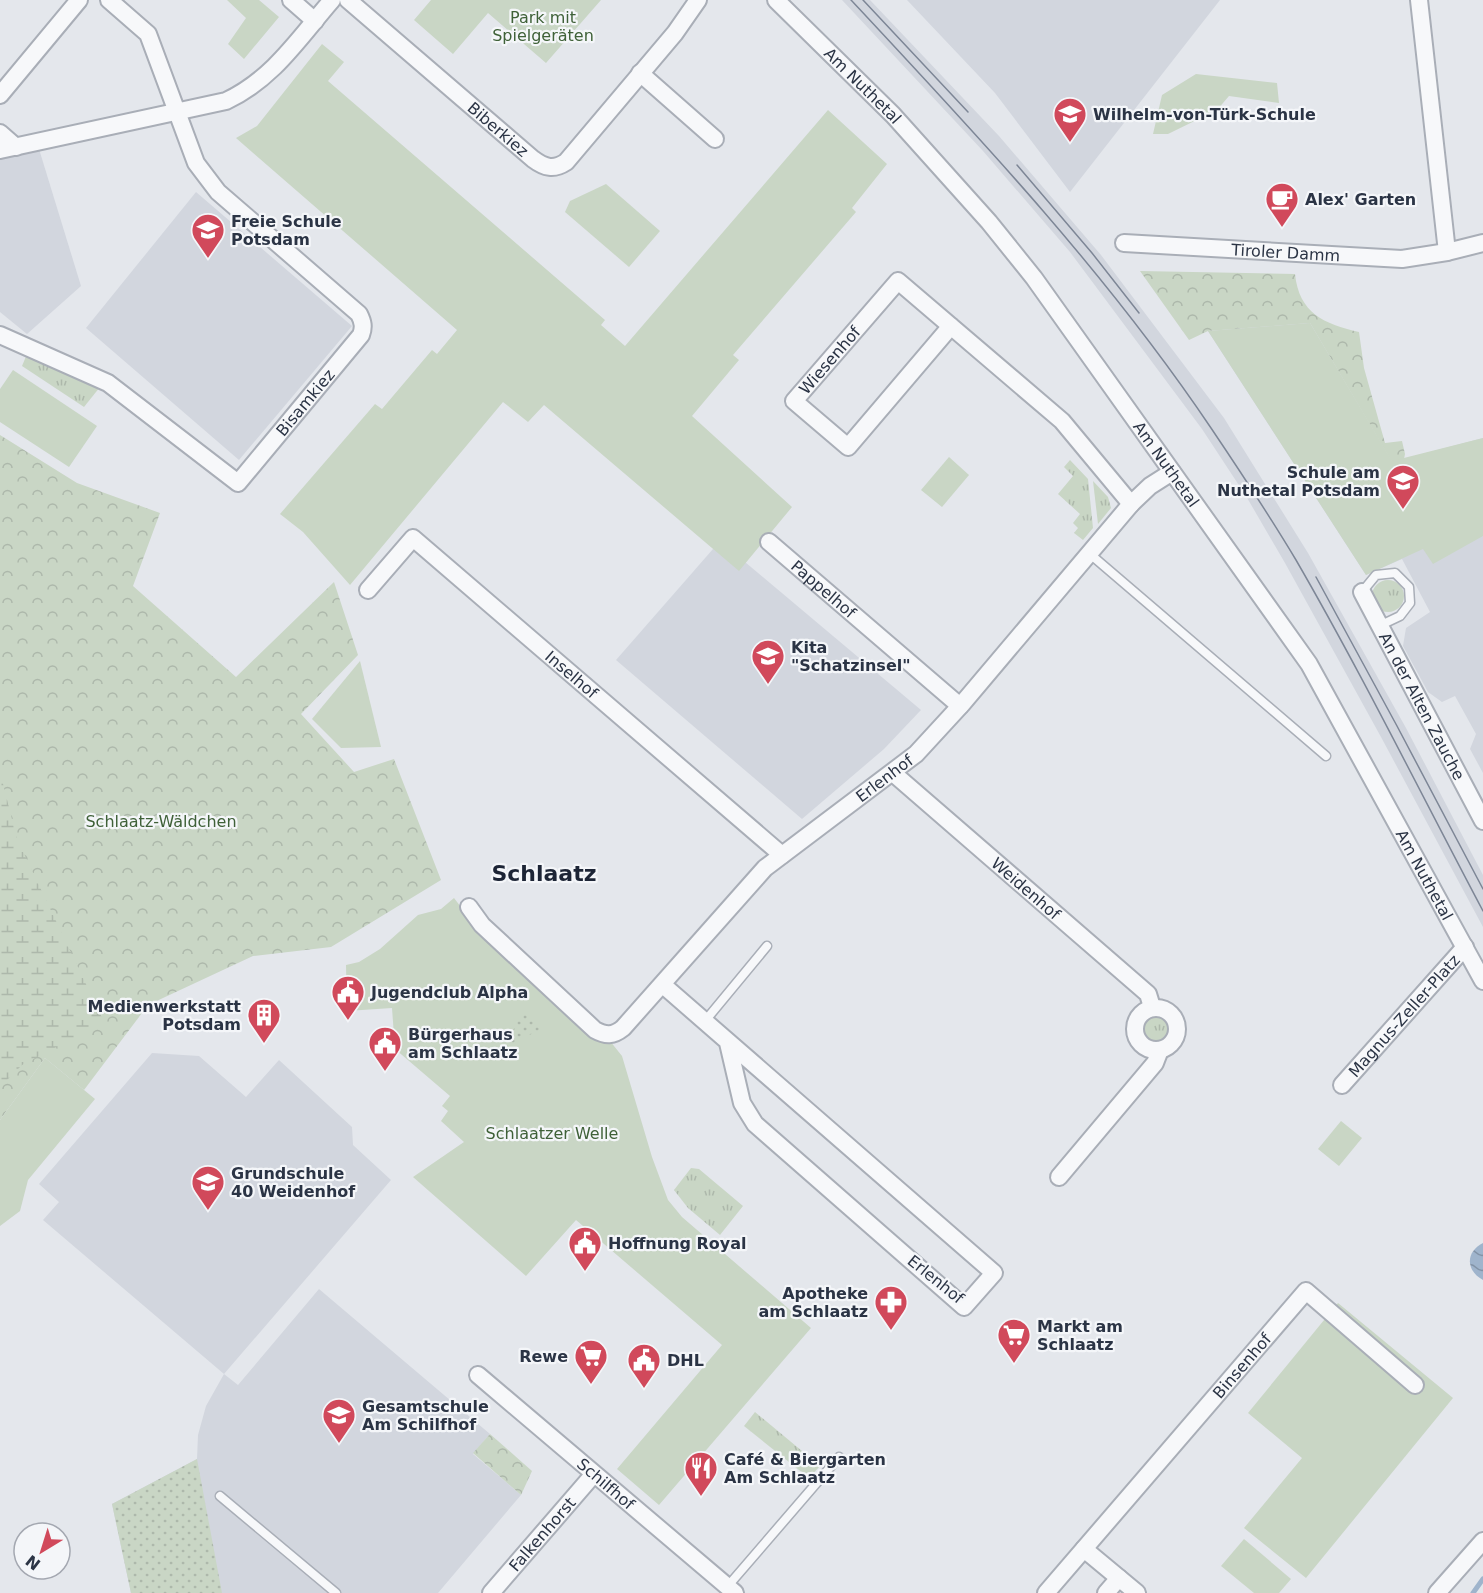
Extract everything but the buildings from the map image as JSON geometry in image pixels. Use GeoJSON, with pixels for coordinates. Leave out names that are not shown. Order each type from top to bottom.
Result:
{"type":"FeatureCollection","features":[{"type":"Feature","properties":{"kind":"street"},"geometry":{"type":"LineString","coordinates":[[5,89],[79,0]]}},
{"type":"Feature","properties":{"kind":"street"},"geometry":{"type":"LineString","coordinates":[[109,0],[148,34],[178,111]]}},
{"type":"Feature","properties":{"kind":"street"},"geometry":{"type":"LineString","coordinates":[[291,0],[315,21]]}},
{"type":"Feature","properties":{"kind":"street"},"geometry":{"type":"LineString","coordinates":[[0,133],[8,148],[226,101],[244,92],[269,74],[332,0]]}},
{"type":"Feature","properties":{"kind":"street","name":"Biberkiez"},"geometry":{"type":"LineString","coordinates":[[348,0],[541,166],[551,168],[559,167],[566,162],[675,33],[698,0]]}},
{"type":"Feature","properties":{"kind":"street","name":"Am Nuthetal"},"geometry":{"type":"LineString","coordinates":[[776,0],[893,115],[989,222],[1034,278],[1309,664],[1483,981]]}},
{"type":"Feature","properties":{"kind":"street"},"geometry":{"type":"LineString","coordinates":[[1419,0],[1447,252]]}},
{"type":"Feature","properties":{"kind":"street"},"geometry":{"type":"LineString","coordinates":[[640,73],[715,139]]}},
{"type":"Feature","properties":{"kind":"street","name":"Bisamkiez"},"geometry":{"type":"LineString","coordinates":[[0,335],[108,383],[238,483],[361,335],[363,323],[359,314],[218,192],[196,163],[178,111]]}},
{"type":"Feature","properties":{"kind":"street","name":"Tiroler Damm"},"geometry":{"type":"LineString","coordinates":[[1124,243],[1402,259],[1447,252],[1483,243]]}},
{"type":"Feature","properties":{"kind":"street","name":"Wiesenhof"},"geometry":{"type":"LineString","coordinates":[[951,326],[848,447],[794,401],[898,281],[951,326],[1062,421],[1131,504]]}},
{"type":"Feature","properties":{"kind":"street","name":"Erlenhof"},"geometry":{"type":"LineString","coordinates":[[469,907],[482,925],[595,1030],[605,1035],[616,1034],[663,985],[765,868],[916,754],[960,706],[1131,504],[1150,486],[1172,472]]}},
{"type":"Feature","properties":{"kind":"street","name":"Inselhof"},"geometry":{"type":"LineString","coordinates":[[368,590],[413,538],[782,855]]}},
{"type":"Feature","properties":{"kind":"street","name":"Pappelhof"},"geometry":{"type":"LineString","coordinates":[[769,542],[960,706]]}},
{"type":"Feature","properties":{"kind":"street","name":"An der Alten Zauche"},"geometry":{"type":"LineString","coordinates":[[1362,592],[1483,821]]}},
{"type":"Feature","properties":{"kind":"street","name":"Weidenhof"},"geometry":{"type":"LineString","coordinates":[[893,773],[1148,994],[1152,1007],[1160,1007],[1176,1020],[1178,1029],[1174,1040],[1168,1047],[1160,1050],[1155,1063],[1059,1177]]}},
{"type":"Feature","properties":{"kind":"street","name":"Magnus-Zeller-Platz"},"geometry":{"type":"LineString","coordinates":[[1342,1085],[1466,948]]}},
{"type":"Feature","properties":{"kind":"street","name":"Erlenhof"},"geometry":{"type":"LineString","coordinates":[[663,985],[994,1274],[964,1307],[755,1124],[742,1103],[728,1043]]}},
{"type":"Feature","properties":{"kind":"street"},"geometry":{"type":"LineString","coordinates":[[1152,1007],[1142,1012],[1136,1020],[1134,1029],[1136,1039],[1144,1047],[1160,1050]]}},
{"type":"Feature","properties":{"kind":"street","name":"Binsenhof"},"geometry":{"type":"LineString","coordinates":[[1046,1593],[1306,1291],[1415,1385]]}},
{"type":"Feature","properties":{"kind":"street","name":"Schilfhof"},"geometry":{"type":"LineString","coordinates":[[478,1375],[731,1590]]}},
{"type":"Feature","properties":{"kind":"street","name":"Falkenhorst"},"geometry":{"type":"LineString","coordinates":[[491,1593],[593,1475]]}},
{"type":"Feature","properties":{"kind":"street"},"geometry":{"type":"LineString","coordinates":[[1437,1593],[1483,1541]]}},
{"type":"Feature","properties":{"kind":"street"},"geometry":{"type":"LineString","coordinates":[[1084,1548],[1137,1593]]}},
{"type":"Feature","properties":{"kind":"street"},"geometry":{"type":"LineString","coordinates":[[1106,1593],[1119,1578]]}},
{"type":"Feature","properties":{"kind":"lane"},"geometry":{"type":"LineString","coordinates":[[1090,554],[1326,756]]}},
{"type":"Feature","properties":{"kind":"lane"},"geometry":{"type":"LineString","coordinates":[[1362,592],[1376,575],[1395,573],[1409,587],[1410,603],[1400,616],[1381,625]]}},
{"type":"Feature","properties":{"kind":"lane"},"geometry":{"type":"LineString","coordinates":[[705,1021],[767,946]]}},
{"type":"Feature","properties":{"kind":"lane"},"geometry":{"type":"LineString","coordinates":[[731,1590],[839,1457]]}},
{"type":"Feature","properties":{"kind":"lane"},"geometry":{"type":"LineString","coordinates":[[220,1496],[336,1593]]}},
{"type":"Feature","properties":{"kind":"shaded area"},"geometry":{"type":"Polygon","coordinates":[[[842,0],[870,0],[999,136],[1101,255],[1224,418],[1308,553],[1406,728],[1483,875],[1483,927],[1285,563],[1246,496],[1202,429],[1070,252],[983,151],[842,0]]]}},
{"type":"Feature","properties":{"kind":"shaded area","name":"Wilhelm-von-Türk-Schule"},"geometry":{"type":"Polygon","coordinates":[[[907,0],[1220,0],[1070,192],[995,93],[907,0]]]}},
{"type":"Feature","properties":{"kind":"shaded area"},"geometry":{"type":"Polygon","coordinates":[[[39,149],[81,286],[27,334],[0,312],[0,157],[39,149]]]}},
{"type":"Feature","properties":{"kind":"shaded area","name":"Freie Schule Potsdam"},"geometry":{"type":"Polygon","coordinates":[[[196,192],[352,326],[239,460],[86,328],[196,192]]]}},
{"type":"Feature","properties":{"kind":"shaded area","name":"Schule am Nuthetal Potsdam"},"geometry":{"type":"Polygon","coordinates":[[[1310,323],[1392,462],[1483,438],[1483,773],[1470,749],[1476,734],[1455,696],[1442,702],[1428,692],[1403,646],[1406,628],[1430,612],[1402,559],[1366,575],[1208,331],[1310,323]]]}},
{"type":"Feature","properties":{"kind":"shaded area","name":"Kita \"Schatzinsel\""},"geometry":{"type":"Polygon","coordinates":[[[720,541],[921,710],[884,749],[802,819],[616,660],[720,541]]]}},
{"type":"Feature","properties":{"kind":"shaded area","name":"Grundschule 40 Weidenhof"},"geometry":{"type":"Polygon","coordinates":[[[152,1053],[199,1056],[246,1097],[279,1060],[352,1127],[353,1145],[391,1180],[224,1374],[43,1220],[59,1202],[39,1184],[152,1053]]]}},
{"type":"Feature","properties":{"kind":"shaded area","name":"Gesamtschule Am Schilfhof"},"geometry":{"type":"Polygon","coordinates":[[[319,1289],[490,1434],[473,1454],[521,1495],[438,1593],[131,1593],[112,1504],[197,1459],[198,1435],[206,1406],[224,1374],[238,1385],[319,1289]]]}},
{"type":"Feature","properties":{"kind":"green space"},"geometry":{"type":"Polygon","coordinates":[[[227,0],[259,0],[279,17],[244,59],[228,44],[246,18],[227,0]]]}},
{"type":"Feature","properties":{"kind":"green space","name":"Park mit Spielgeräten"},"geometry":{"type":"Polygon","coordinates":[[[431,0],[601,0],[546,63],[488,13],[453,54],[414,20],[431,0]]]}},
{"type":"Feature","properties":{"kind":"green space"},"geometry":{"type":"Polygon","coordinates":[[[322,44],[344,62],[328,81],[605,320],[601,325],[625,346],[828,110],[887,164],[852,208],[856,212],[733,355],[739,360],[692,416],[792,507],[739,571],[544,405],[528,422],[503,402],[350,585],[303,532],[280,514],[375,404],[382,409],[432,350],[437,354],[457,330],[236,138],[257,126],[322,44]]]}},
{"type":"Feature","properties":{"kind":"green space"},"geometry":{"type":"Polygon","coordinates":[[[1196,74],[1277,83],[1279,103],[1229,96],[1217,110],[1168,134],[1153,134],[1162,95],[1196,74]]]}},
{"type":"Feature","properties":{"kind":"green space"},"geometry":{"type":"Polygon","coordinates":[[[606,184],[660,231],[629,267],[565,212],[570,201],[606,184]]]}},
{"type":"Feature","properties":{"kind":"green space"},"geometry":{"type":"Polygon","coordinates":[[[1140,271],[1295,274],[1302,298],[1315,315],[1335,325],[1359,332],[1364,368],[1385,443],[1402,441],[1404,459],[1392,462],[1310,323],[1208,331],[1189,340],[1140,271]]]}},
{"type":"Feature","properties":{"kind":"green space","name":"Schule am Nuthetal Potsdam"},"geometry":{"type":"Polygon","coordinates":[[[1310,323],[1392,461],[1483,438],[1483,536],[1433,564],[1423,549],[1366,575],[1208,331],[1310,323]]]}},
{"type":"Feature","properties":{"kind":"green space"},"geometry":{"type":"Polygon","coordinates":[[[27,354],[100,387],[84,407],[22,366],[27,354]]]}},
{"type":"Feature","properties":{"kind":"green space"},"geometry":{"type":"Polygon","coordinates":[[[13,370],[97,426],[69,467],[0,422],[0,389],[13,370]]]}},
{"type":"Feature","properties":{"kind":"green space","name":"Schlaatz-Wäldchen"},"geometry":{"type":"Polygon","coordinates":[[[0,435],[77,483],[160,513],[133,586],[236,677],[334,582],[358,655],[301,714],[354,772],[394,759],[441,880],[331,947],[253,956],[148,1005],[84,1090],[45,1058],[0,1120],[0,435]]]}},
{"type":"Feature","properties":{"kind":"green space"},"geometry":{"type":"Polygon","coordinates":[[[949,457],[969,475],[942,507],[921,490],[949,457]]]}},
{"type":"Feature","properties":{"kind":"green space"},"geometry":{"type":"Polygon","coordinates":[[[1070,460],[1088,479],[1093,528],[1083,540],[1074,533],[1078,528],[1073,523],[1080,514],[1058,494],[1073,476],[1064,467],[1070,460]]]}},
{"type":"Feature","properties":{"kind":"green space"},"geometry":{"type":"Polygon","coordinates":[[[1093,481],[1108,497],[1111,508],[1098,524],[1093,481]]]}},
{"type":"Feature","properties":{"kind":"green space"},"geometry":{"type":"Polygon","coordinates":[[[1388,580],[1400,584],[1404,596],[1400,608],[1388,612],[1376,608],[1372,596],[1376,584],[1388,580]]]}},
{"type":"Feature","properties":{"kind":"green space"},"geometry":{"type":"Polygon","coordinates":[[[360,661],[381,747],[341,748],[312,719],[360,661]]]}},
{"type":"Feature","properties":{"kind":"green space"},"geometry":{"type":"Polygon","coordinates":[[[0,772],[17,839],[104,1022],[22,1065],[0,1087],[0,772]]]}},
{"type":"Feature","properties":{"kind":"green space","name":"Schlaatzer Welle"},"geometry":{"type":"Polygon","coordinates":[[[454,898],[478,929],[610,1041],[622,1056],[652,1157],[668,1200],[682,1217],[811,1328],[659,1505],[617,1469],[722,1345],[576,1220],[526,1276],[413,1177],[464,1142],[441,1121],[448,1111],[442,1106],[450,1096],[395,1049],[392,1008],[347,1011],[346,965],[359,962],[380,949],[418,915],[441,909],[454,898]]]}},
{"type":"Feature","properties":{"kind":"green space"},"geometry":{"type":"Polygon","coordinates":[[[522,1010],[533,1017],[543,1028],[506,1047],[522,1010]]]}},
{"type":"Feature","properties":{"kind":"green space"},"geometry":{"type":"Polygon","coordinates":[[[1155,1014],[1166,1018],[1170,1029],[1166,1040],[1155,1044],[1144,1040],[1140,1029],[1144,1018],[1155,1014]]]}},
{"type":"Feature","properties":{"kind":"green space"},"geometry":{"type":"Polygon","coordinates":[[[45,1058],[95,1099],[28,1180],[20,1211],[0,1226],[0,1120],[45,1058]]]}},
{"type":"Feature","properties":{"kind":"green space"},"geometry":{"type":"Polygon","coordinates":[[[1341,1121],[1362,1138],[1339,1166],[1318,1149],[1341,1121]]]}},
{"type":"Feature","properties":{"kind":"green space"},"geometry":{"type":"Polygon","coordinates":[[[691,1168],[699,1169],[743,1206],[720,1235],[688,1208],[674,1190],[691,1168]]]}},
{"type":"Feature","properties":{"kind":"green space"},"geometry":{"type":"Polygon","coordinates":[[[1338,1303],[1453,1398],[1306,1578],[1244,1528],[1302,1458],[1248,1413],[1338,1303]]]}},
{"type":"Feature","properties":{"kind":"green space"},"geometry":{"type":"Polygon","coordinates":[[[755,1412],[820,1466],[809,1478],[744,1426],[755,1412]]]}},
{"type":"Feature","properties":{"kind":"green space"},"geometry":{"type":"Polygon","coordinates":[[[490,1434],[532,1471],[521,1495],[473,1453],[490,1434]]]}},
{"type":"Feature","properties":{"kind":"green space"},"geometry":{"type":"Polygon","coordinates":[[[197,1459],[222,1593],[131,1593],[112,1504],[197,1459]]]}},
{"type":"Feature","properties":{"kind":"green space"},"geometry":{"type":"Polygon","coordinates":[[[1244,1539],[1291,1579],[1279,1593],[1254,1593],[1221,1566],[1244,1539]]]}},
{"type":"Feature","properties":{"kind":"water"},"geometry":{"type":"Polygon","coordinates":[[[1483,1243],[1483,1280],[1473,1272],[1470,1262],[1473,1251],[1483,1243]]]}},
{"type":"Feature","properties":{"kind":"waterway"},"geometry":{"type":"LineString","coordinates":[[1473,1593],[1483,1579]]}},
{"type":"Feature","properties":{"kind":"tram line"},"geometry":{"type":"LineString","coordinates":[[851,0],[1039,206],[1171,370],[1244,477],[1296,560],[1368,690],[1483,911]]}},
{"type":"Feature","properties":{"kind":"tram line"},"geometry":{"type":"LineString","coordinates":[[863,0],[968,112]]}},
{"type":"Feature","properties":{"kind":"tram line"},"geometry":{"type":"LineString","coordinates":[[1017,165],[1092,253],[1139,313]]}},
{"type":"Feature","properties":{"kind":"tram line"},"geometry":{"type":"LineString","coordinates":[[1316,577],[1483,889]]}},
{"type":"Feature","properties":{"kind":"place","name":"Wilhelm-von-Türk-Schule"},"geometry":{"type":"Point","coordinates":[1070,143]}},
{"type":"Feature","properties":{"kind":"place","name":"Alex' Garten"},"geometry":{"type":"Point","coordinates":[1282,228]}},
{"type":"Feature","properties":{"kind":"place","name":"Freie Schule Potsdam"},"geometry":{"type":"Point","coordinates":[208,259]}},
{"type":"Feature","properties":{"kind":"place","name":"Schule am Nuthetal Potsdam"},"geometry":{"type":"Point","coordinates":[1403,510]}},
{"type":"Feature","properties":{"kind":"place","name":"Kita \"Schatzinsel\""},"geometry":{"type":"Point","coordinates":[768,685]}},
{"type":"Feature","properties":{"kind":"place","name":"Jugendclub Alpha"},"geometry":{"type":"Point","coordinates":[348,1021]}},
{"type":"Feature","properties":{"kind":"place","name":"Medienwerkstatt Potsdam"},"geometry":{"type":"Point","coordinates":[264,1044]}},
{"type":"Feature","properties":{"kind":"place","name":"Bürgerhaus am Schlaatz"},"geometry":{"type":"Point","coordinates":[385,1072]}},
{"type":"Feature","properties":{"kind":"place","name":"Grundschule 40 Weidenhof"},"geometry":{"type":"Point","coordinates":[208,1211]}},
{"type":"Feature","properties":{"kind":"place","name":"Hoffnung Royal"},"geometry":{"type":"Point","coordinates":[585,1272]}},
{"type":"Feature","properties":{"kind":"place","name":"Apotheke am Schlaatz"},"geometry":{"type":"Point","coordinates":[891,1331]}},
{"type":"Feature","properties":{"kind":"place","name":"Markt am Schlaatz"},"geometry":{"type":"Point","coordinates":[1014,1364]}},
{"type":"Feature","properties":{"kind":"place","name":"Rewe"},"geometry":{"type":"Point","coordinates":[591,1385]}},
{"type":"Feature","properties":{"kind":"place","name":"DHL"},"geometry":{"type":"Point","coordinates":[644,1389]}},
{"type":"Feature","properties":{"kind":"place","name":"Gesamtschule Am Schilfhof"},"geometry":{"type":"Point","coordinates":[339,1444]}},
{"type":"Feature","properties":{"kind":"place","name":"Café & Biergarten Am Schlaatz"},"geometry":{"type":"Point","coordinates":[701,1497]}},
{"type":"Feature","properties":{"kind":"district","name":"Schlaatz"},"geometry":{"type":"Point","coordinates":[544,873]}}]}
